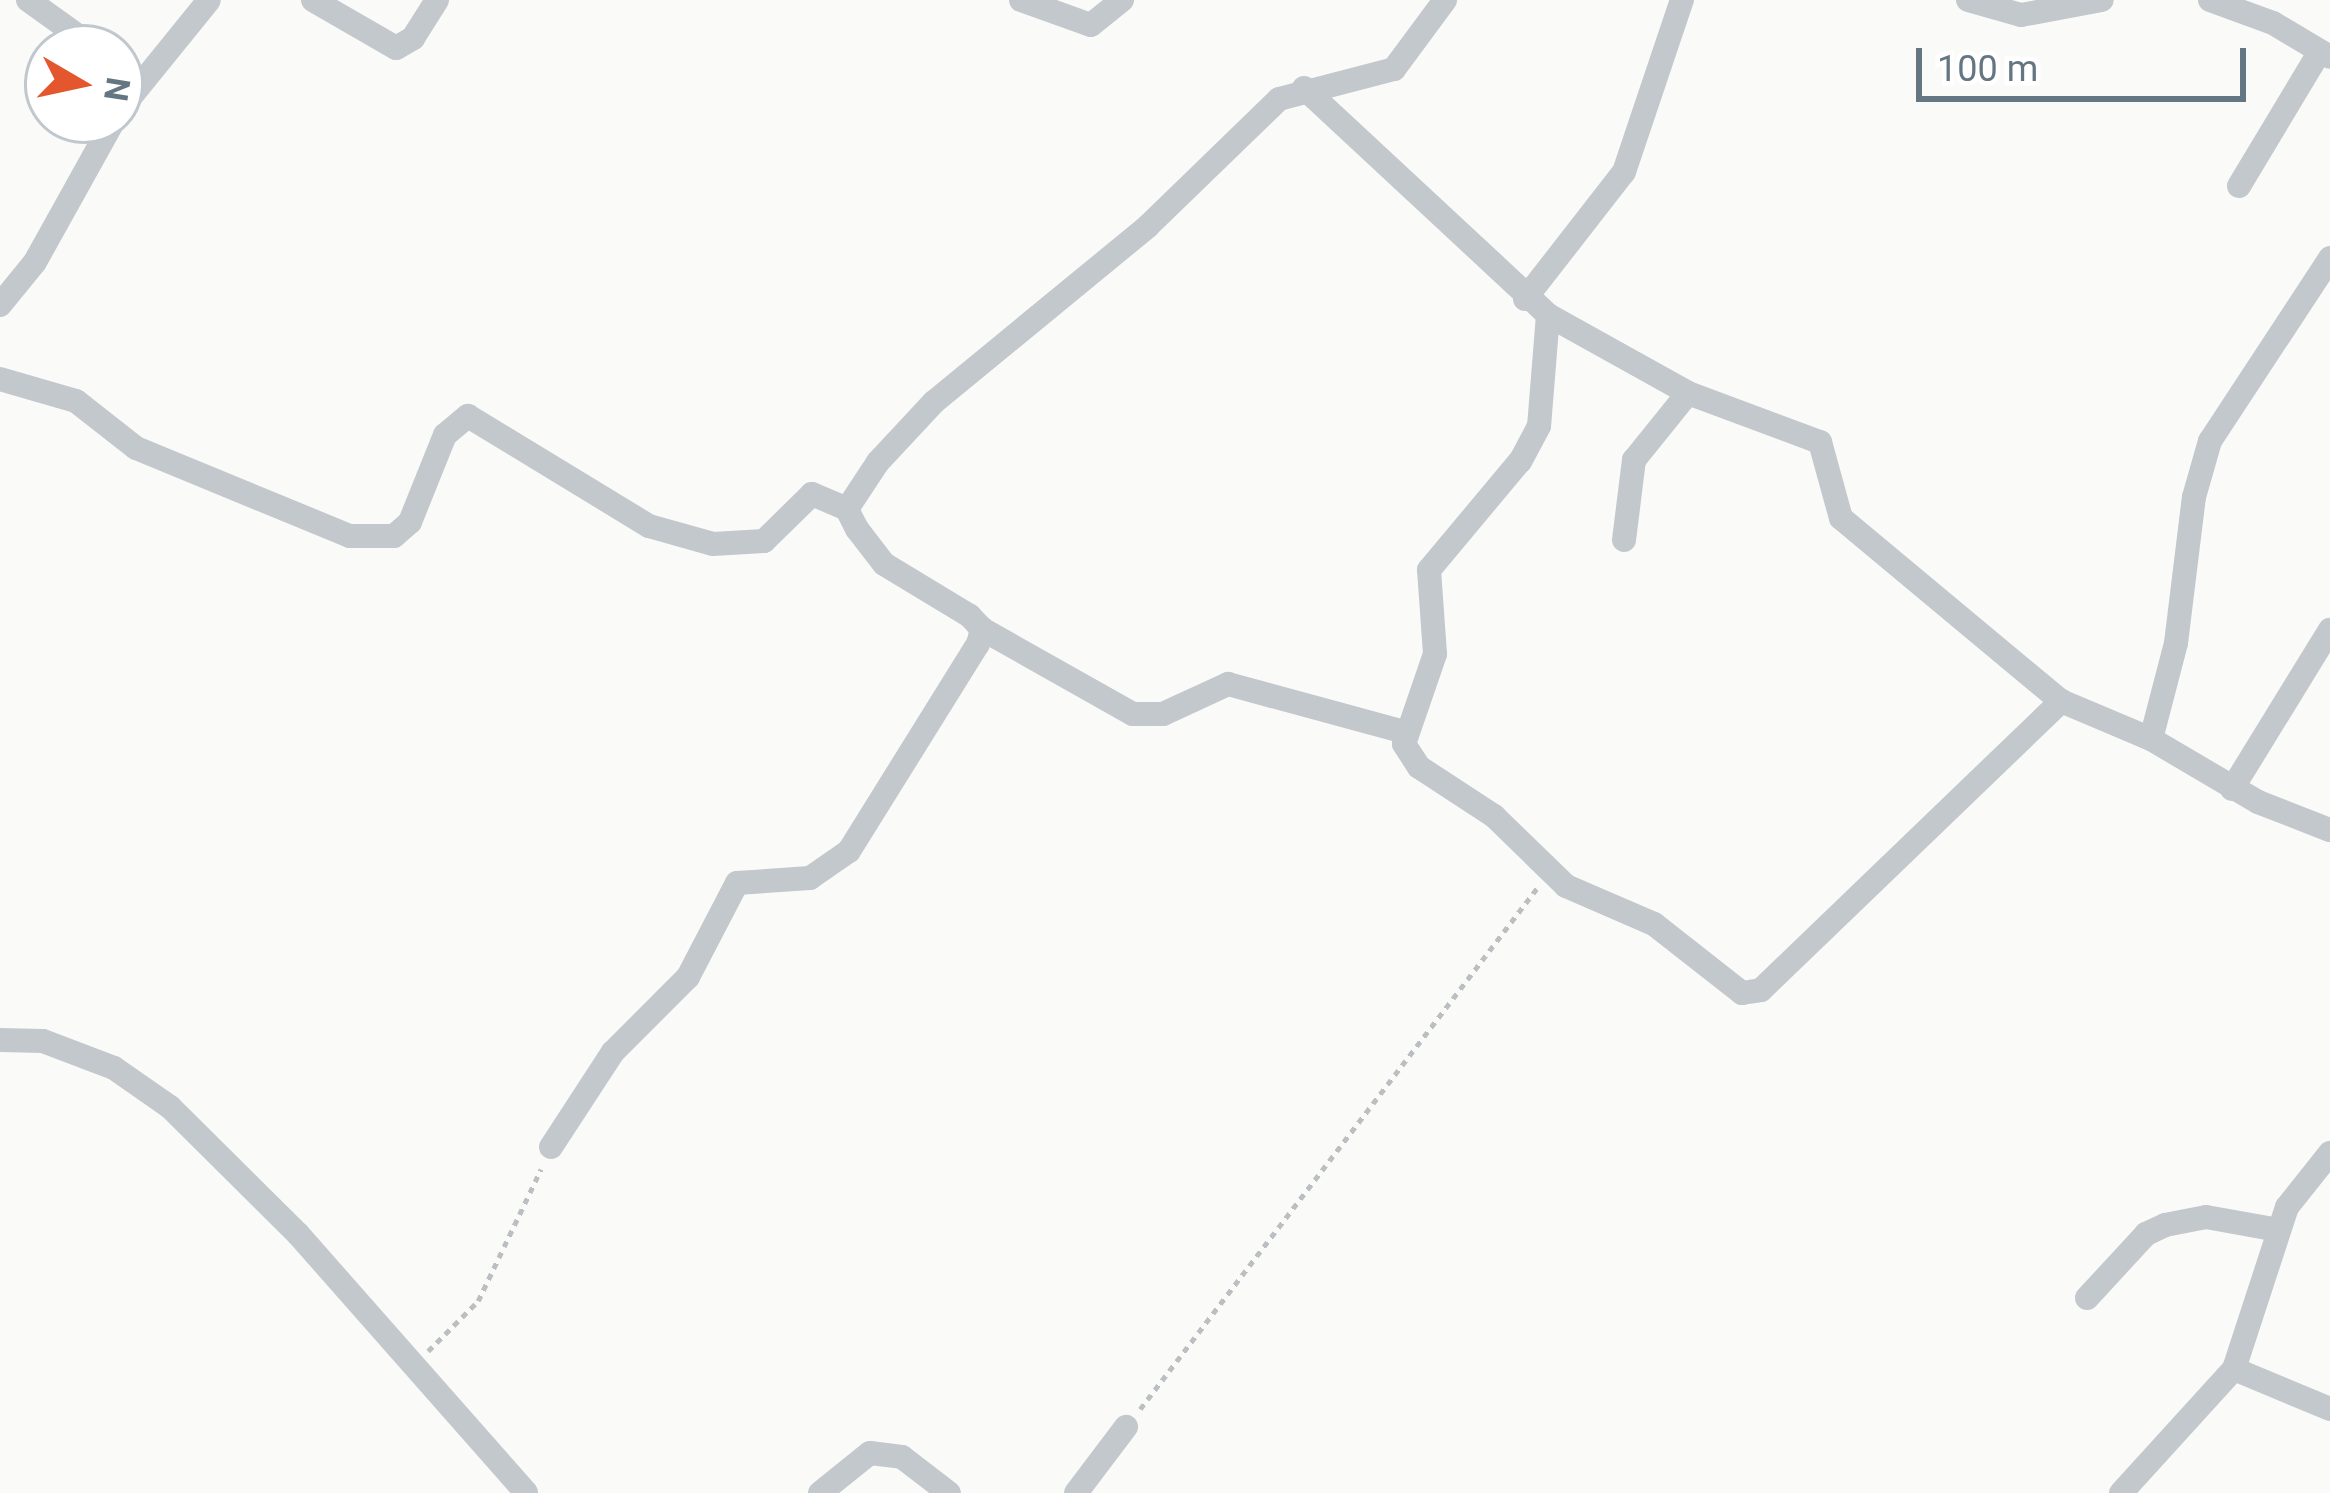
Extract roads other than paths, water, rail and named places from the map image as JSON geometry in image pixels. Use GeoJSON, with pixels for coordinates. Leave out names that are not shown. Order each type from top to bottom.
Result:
{"type":"FeatureCollection","features":[{"type":"Feature","properties":{"kind":"street"},"geometry":{"type":"LineString","coordinates":[[28,0],[62,24]]}},
{"type":"Feature","properties":{"kind":"street"},"geometry":{"type":"LineString","coordinates":[[144,58],[209,0]]}},
{"type":"Feature","properties":{"kind":"street"},"geometry":{"type":"LineString","coordinates":[[313,0],[396,48],[413,38],[437,0]]}},
{"type":"Feature","properties":{"kind":"street"},"geometry":{"type":"LineString","coordinates":[[1021,0],[1091,25],[1122,0]]}},
{"type":"Feature","properties":{"kind":"street"},"geometry":{"type":"LineString","coordinates":[[847,509],[934,402],[1148,226],[1279,99],[1304,88],[1394,69],[1444,0]]}},
{"type":"Feature","properties":{"kind":"street"},"geometry":{"type":"LineString","coordinates":[[1525,299],[1624,172],[1682,0]]}},
{"type":"Feature","properties":{"kind":"street"},"geometry":{"type":"LineString","coordinates":[[1967,0],[2021,15],[2102,0]]}},
{"type":"Feature","properties":{"kind":"street"},"geometry":{"type":"LineString","coordinates":[[2210,0],[2325,54],[2239,187]]}},
{"type":"Feature","properties":{"kind":"street"},"geometry":{"type":"LineString","coordinates":[[1304,88],[1525,299],[1548,315],[1688,393],[1820,442],[1841,518],[2061,701],[2150,739],[2232,789],[2330,830]]}},
{"type":"Feature","properties":{"kind":"street"},"geometry":{"type":"LineString","coordinates":[[0,305],[34,262],[100,144]]}},
{"type":"Feature","properties":{"kind":"street"},"geometry":{"type":"LineString","coordinates":[[2150,739],[2176,643],[2194,497],[2210,440],[2330,257]]}},
{"type":"Feature","properties":{"kind":"street"},"geometry":{"type":"LineString","coordinates":[[1548,315],[1539,426],[1520,461],[1429,570],[1435,654],[1405,732],[1419,767],[1494,816],[1579,893],[1654,924],[1727,985],[1761,991],[2061,701]]}},
{"type":"Feature","properties":{"kind":"street"},"geometry":{"type":"LineString","coordinates":[[0,379],[76,401],[136,448],[350,536],[394,536],[410,521],[445,435],[468,416],[649,526],[713,544],[764,541],[812,494],[847,509],[884,564],[982,629],[1133,714],[1163,714],[1228,684],[1405,732]]}},
{"type":"Feature","properties":{"kind":"street"},"geometry":{"type":"LineString","coordinates":[[1624,540],[1634,460],[1688,393]]}},
{"type":"Feature","properties":{"kind":"street"},"geometry":{"type":"LineString","coordinates":[[551,1147],[613,1052],[688,976],[737,883],[811,878],[849,851],[923,742],[982,629]]}},
{"type":"Feature","properties":{"kind":"street"},"geometry":{"type":"LineString","coordinates":[[2232,789],[2330,630]]}},
{"type":"Feature","properties":{"kind":"street"},"geometry":{"type":"LineString","coordinates":[[0,1040],[43,1041],[114,1068],[170,1107],[298,1234],[411,1368],[526,1493]]}},
{"type":"Feature","properties":{"kind":"street"},"geometry":{"type":"LineString","coordinates":[[2121,1493],[2234,1369],[2278,1230],[2330,1153]]}},
{"type":"Feature","properties":{"kind":"street"},"geometry":{"type":"LineString","coordinates":[[2087,1298],[2146,1234],[2165,1226],[2206,1217],[2278,1230]]}},
{"type":"Feature","properties":{"kind":"street"},"geometry":{"type":"LineString","coordinates":[[2234,1369],[2330,1409]]}},
{"type":"Feature","properties":{"kind":"street"},"geometry":{"type":"LineString","coordinates":[[1076,1493],[1126,1427]]}},
{"type":"Feature","properties":{"kind":"street"},"geometry":{"type":"LineString","coordinates":[[820,1493],[870,1453],[902,1457],[950,1493]]}}]}
